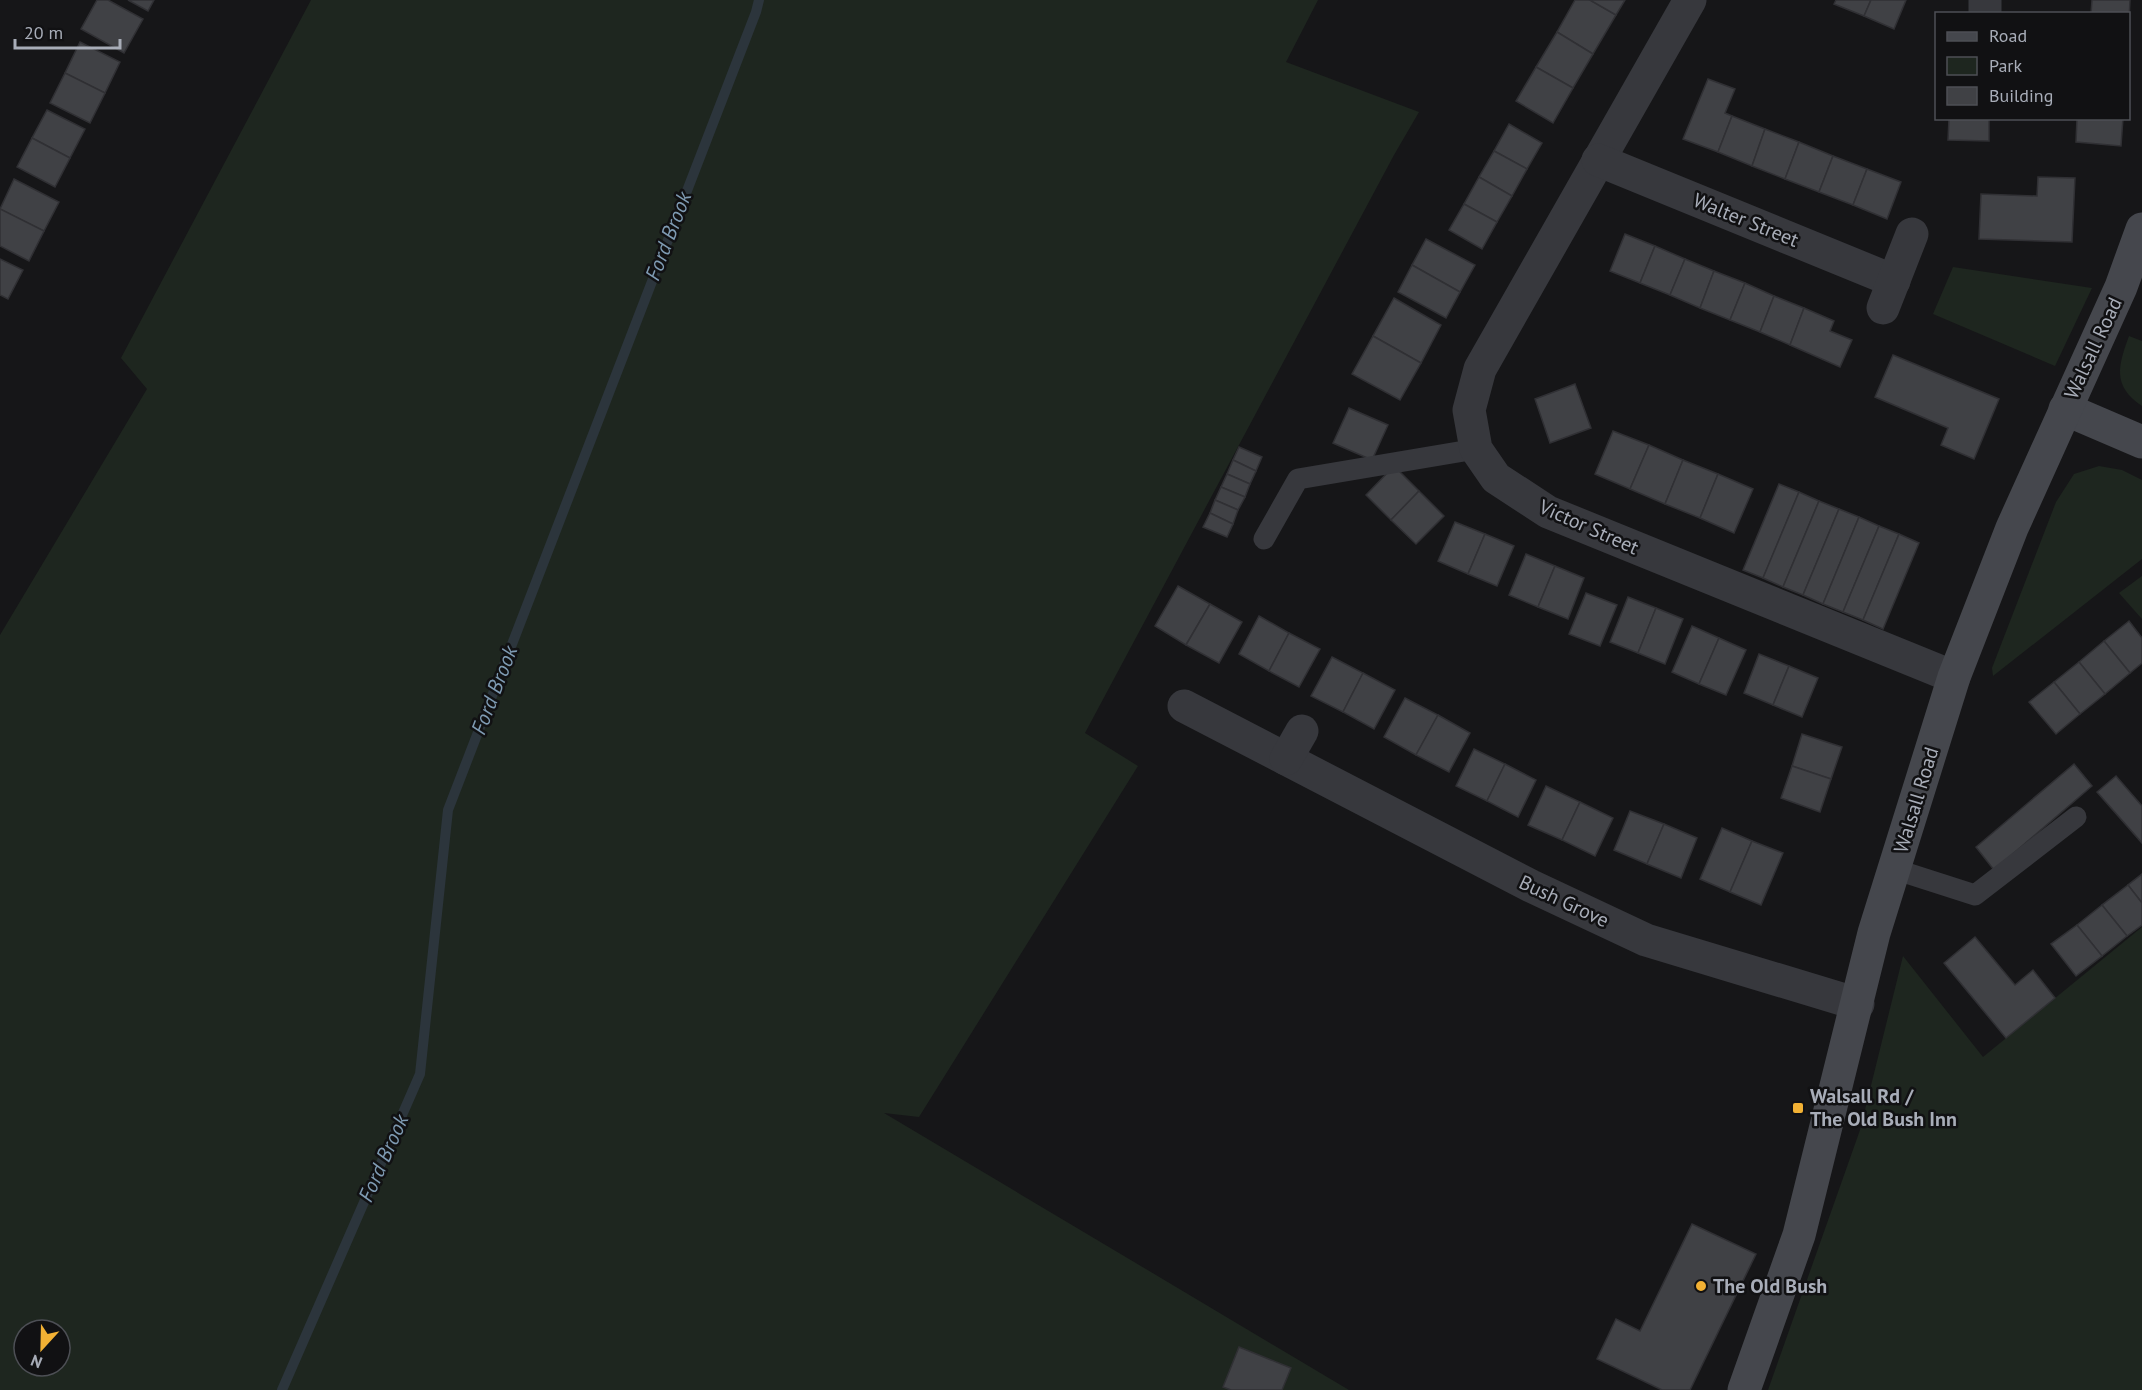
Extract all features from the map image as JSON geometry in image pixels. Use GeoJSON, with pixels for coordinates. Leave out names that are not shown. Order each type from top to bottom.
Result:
{"type":"FeatureCollection","features":[{"type":"Feature","properties":{"kind":"main road","name":"Walsall Road"},"geometry":{"type":"LineString","coordinates":[[1744,1390],[1799,1235],[1874,933],[1954,677],[2013,528],[2121,287],[2142,229]]}},
{"type":"Feature","properties":{"kind":"main road"},"geometry":{"type":"LineString","coordinates":[[2065,409],[2142,442]]}},
{"type":"Feature","properties":{"kind":"street","name":"Victor Street"},"geometry":{"type":"LineString","coordinates":[[1690,0],[1480,369],[1469,410],[1476,449],[1496,478],[1548,512],[1954,677]]}},
{"type":"Feature","properties":{"kind":"street","name":"Walter Street"},"geometry":{"type":"LineString","coordinates":[[1598,160],[1888,295],[1912,234]]}},
{"type":"Feature","properties":{"kind":"street","name":"Bush Grove"},"geometry":{"type":"LineString","coordinates":[[1184,706],[1531,886],[1646,939],[1858,1004]]}},
{"type":"Feature","properties":{"kind":"street"},"geometry":{"type":"LineString","coordinates":[[1286,759],[1302,731]]}},
{"type":"Feature","properties":{"kind":"lane"},"geometry":{"type":"LineString","coordinates":[[1264,539],[1298,480],[1476,449]]}},
{"type":"Feature","properties":{"kind":"lane"},"geometry":{"type":"LineString","coordinates":[[1894,869],[1975,895],[2076,817]]}},
{"type":"Feature","properties":{"kind":"green space"},"geometry":{"type":"Polygon","coordinates":[[[311,0],[1318,0],[1286,62],[1419,112],[1085,733],[1138,766],[919,1117],[884,1113],[1349,1390],[0,1390],[0,635],[147,389],[121,358],[311,0]]]}},
{"type":"Feature","properties":{"kind":"green space"},"geometry":{"type":"Polygon","coordinates":[[[1953,267],[2092,288],[2055,366],[1933,314],[1953,267]]]}},
{"type":"Feature","properties":{"kind":"green space"},"geometry":{"type":"Polygon","coordinates":[[[2129,336],[2142,341],[2142,406],[2126,391],[2120,375],[2122,357],[2129,336]]]}},
{"type":"Feature","properties":{"kind":"green space"},"geometry":{"type":"Polygon","coordinates":[[[2099,466],[2122,470],[2142,480],[2142,559],[1993,676],[1992,668],[2056,502],[2074,474],[2099,466]]]}},
{"type":"Feature","properties":{"kind":"green space"},"geometry":{"type":"Polygon","coordinates":[[[2142,576],[2142,619],[2119,593],[2142,576]]]}},
{"type":"Feature","properties":{"kind":"green space"},"geometry":{"type":"Polygon","coordinates":[[[2142,927],[2142,1390],[1768,1390],[1860,1130],[1903,956],[1983,1057],[2142,927]]]}},
{"type":"Feature","properties":{"kind":"building"},"geometry":{"type":"Polygon","coordinates":[[[97,0],[108,0],[143,19],[124,53],[81,29],[97,0]]]}},
{"type":"Feature","properties":{"kind":"building"},"geometry":{"type":"Polygon","coordinates":[[[128,0],[154,0],[148,11],[128,0]]]}},
{"type":"Feature","properties":{"kind":"building"},"geometry":{"type":"Polygon","coordinates":[[[1575,0],[1590,0],[1616,15],[1593,54],[1557,32],[1575,0]]]}},
{"type":"Feature","properties":{"kind":"building"},"geometry":{"type":"Polygon","coordinates":[[[1590,0],[1625,0],[1616,15],[1590,0]]]}},
{"type":"Feature","properties":{"kind":"building"},"geometry":{"type":"Polygon","coordinates":[[[1836,0],[1871,0],[1864,16],[1834,4],[1836,0]]]}},
{"type":"Feature","properties":{"kind":"building"},"geometry":{"type":"Polygon","coordinates":[[[1871,0],[1906,0],[1894,29],[1864,16],[1871,0]]]}},
{"type":"Feature","properties":{"kind":"building"},"geometry":{"type":"Polygon","coordinates":[[[2092,0],[2130,0],[2129,12],[2091,12],[2092,0]]]}},
{"type":"Feature","properties":{"kind":"building"},"geometry":{"type":"Polygon","coordinates":[[[1557,32],[1593,54],[1573,88],[1536,67],[1557,32]]]}},
{"type":"Feature","properties":{"kind":"building"},"geometry":{"type":"Polygon","coordinates":[[[80,42],[120,62],[105,93],[65,73],[80,42]]]}},
{"type":"Feature","properties":{"kind":"building"},"geometry":{"type":"Polygon","coordinates":[[[1536,67],[1573,88],[1553,123],[1516,101],[1536,67]]]}},
{"type":"Feature","properties":{"kind":"building"},"geometry":{"type":"Polygon","coordinates":[[[65,73],[105,93],[90,123],[50,103],[65,73]]]}},
{"type":"Feature","properties":{"kind":"building"},"geometry":{"type":"Polygon","coordinates":[[[1708,79],[1735,89],[1725,113],[1732,116],[1718,152],[1683,139],[1708,79]]]}},
{"type":"Feature","properties":{"kind":"building"},"geometry":{"type":"Polygon","coordinates":[[[47,110],[85,129],[70,158],[32,138],[47,110]]]}},
{"type":"Feature","properties":{"kind":"building"},"geometry":{"type":"Polygon","coordinates":[[[1732,116],[1765,129],[1752,166],[1718,152],[1732,116]]]}},
{"type":"Feature","properties":{"kind":"building"},"geometry":{"type":"Polygon","coordinates":[[[1949,120],[1989,120],[1989,141],[1948,140],[1949,120]]]}},
{"type":"Feature","properties":{"kind":"building"},"geometry":{"type":"Polygon","coordinates":[[[2077,120],[2123,120],[2121,146],[2076,142],[2077,120]]]}},
{"type":"Feature","properties":{"kind":"building"},"geometry":{"type":"Polygon","coordinates":[[[1509,124],[1542,143],[1527,169],[1494,151],[1509,124]]]}},
{"type":"Feature","properties":{"kind":"building"},"geometry":{"type":"Polygon","coordinates":[[[1765,129],[1799,142],[1785,179],[1752,166],[1765,129]]]}},
{"type":"Feature","properties":{"kind":"building"},"geometry":{"type":"Polygon","coordinates":[[[32,138],[70,158],[55,187],[17,167],[32,138]]]}},
{"type":"Feature","properties":{"kind":"building"},"geometry":{"type":"Polygon","coordinates":[[[1799,142],[1833,156],[1819,192],[1785,179],[1799,142]]]}},
{"type":"Feature","properties":{"kind":"building"},"geometry":{"type":"Polygon","coordinates":[[[1494,151],[1527,169],[1512,196],[1479,177],[1494,151]]]}},
{"type":"Feature","properties":{"kind":"building"},"geometry":{"type":"Polygon","coordinates":[[[1833,156],[1867,169],[1853,205],[1819,192],[1833,156]]]}},
{"type":"Feature","properties":{"kind":"building"},"geometry":{"type":"Polygon","coordinates":[[[1867,169],[1901,182],[1887,219],[1853,205],[1867,169]]]}},
{"type":"Feature","properties":{"kind":"building"},"geometry":{"type":"Polygon","coordinates":[[[1479,177],[1512,196],[1497,222],[1464,204],[1479,177]]]}},
{"type":"Feature","properties":{"kind":"building"},"geometry":{"type":"Polygon","coordinates":[[[2038,177],[2075,178],[2072,242],[1979,239],[1981,194],[2037,196],[2038,177]]]}},
{"type":"Feature","properties":{"kind":"building"},"geometry":{"type":"Polygon","coordinates":[[[14,179],[59,202],[44,231],[0,209],[14,179]]]}},
{"type":"Feature","properties":{"kind":"building"},"geometry":{"type":"Polygon","coordinates":[[[1464,204],[1497,222],[1482,249],[1449,230],[1464,204]]]}},
{"type":"Feature","properties":{"kind":"building"},"geometry":{"type":"Polygon","coordinates":[[[0,209],[44,231],[29,261],[0,246],[0,209]]]}},
{"type":"Feature","properties":{"kind":"building"},"geometry":{"type":"Polygon","coordinates":[[[1625,234],[1655,246],[1640,283],[1610,271],[1625,234]]]}},
{"type":"Feature","properties":{"kind":"building"},"geometry":{"type":"Polygon","coordinates":[[[1426,239],[1475,265],[1460,292],[1412,265],[1426,239]]]}},
{"type":"Feature","properties":{"kind":"building"},"geometry":{"type":"Polygon","coordinates":[[[1655,246],[1685,259],[1670,295],[1640,283],[1655,246]]]}},
{"type":"Feature","properties":{"kind":"building"},"geometry":{"type":"Polygon","coordinates":[[[0,259],[23,270],[8,299],[0,295],[0,259]]]}},
{"type":"Feature","properties":{"kind":"building"},"geometry":{"type":"Polygon","coordinates":[[[1685,259],[1714,271],[1700,308],[1670,295],[1685,259]]]}},
{"type":"Feature","properties":{"kind":"building"},"geometry":{"type":"Polygon","coordinates":[[[1412,265],[1460,292],[1446,318],[1398,292],[1412,265]]]}},
{"type":"Feature","properties":{"kind":"building"},"geometry":{"type":"Polygon","coordinates":[[[1714,271],[1745,283],[1730,320],[1700,308],[1714,271]]]}},
{"type":"Feature","properties":{"kind":"building"},"geometry":{"type":"Polygon","coordinates":[[[1745,283],[1774,296],[1760,332],[1730,320],[1745,283]]]}},
{"type":"Feature","properties":{"kind":"building"},"geometry":{"type":"Polygon","coordinates":[[[1774,296],[1804,308],[1790,345],[1760,332],[1774,296]]]}},
{"type":"Feature","properties":{"kind":"building"},"geometry":{"type":"Polygon","coordinates":[[[1394,298],[1441,325],[1421,363],[1373,336],[1394,298]]]}},
{"type":"Feature","properties":{"kind":"building"},"geometry":{"type":"Polygon","coordinates":[[[1804,308],[1834,321],[1830,331],[1852,340],[1840,367],[1790,345],[1804,308]]]}},
{"type":"Feature","properties":{"kind":"building"},"geometry":{"type":"Polygon","coordinates":[[[1373,336],[1421,363],[1400,400],[1352,374],[1373,336]]]}},
{"type":"Feature","properties":{"kind":"building"},"geometry":{"type":"Polygon","coordinates":[[[1893,355],[1999,399],[1974,459],[1941,445],[1948,428],[1875,397],[1893,355]]]}},
{"type":"Feature","properties":{"kind":"building"},"geometry":{"type":"Polygon","coordinates":[[[1575,384],[1591,428],[1550,443],[1535,399],[1575,384]]]}},
{"type":"Feature","properties":{"kind":"building"},"geometry":{"type":"Polygon","coordinates":[[[1349,408],[1388,425],[1372,460],[1333,443],[1349,408]]]}},
{"type":"Feature","properties":{"kind":"building"},"geometry":{"type":"Polygon","coordinates":[[[1613,431],[1649,445],[1630,489],[1595,474],[1613,431]]]}},
{"type":"Feature","properties":{"kind":"building"},"geometry":{"type":"Polygon","coordinates":[[[1649,445],[1683,460],[1665,504],[1630,489],[1649,445]]]}},
{"type":"Feature","properties":{"kind":"building"},"geometry":{"type":"Polygon","coordinates":[[[1239,447],[1262,457],[1256,471],[1233,460],[1239,447]]]}},
{"type":"Feature","properties":{"kind":"building"},"geometry":{"type":"Polygon","coordinates":[[[1233,460],[1256,471],[1250,484],[1227,474],[1233,460]]]}},
{"type":"Feature","properties":{"kind":"building"},"geometry":{"type":"Polygon","coordinates":[[[1683,460],[1718,474],[1700,518],[1665,504],[1683,460]]]}},
{"type":"Feature","properties":{"kind":"building"},"geometry":{"type":"Polygon","coordinates":[[[1394,466],[1419,491],[1391,520],[1366,495],[1394,466]]]}},
{"type":"Feature","properties":{"kind":"building"},"geometry":{"type":"Polygon","coordinates":[[[1227,474],[1250,484],[1245,497],[1221,487],[1227,474]]]}},
{"type":"Feature","properties":{"kind":"building"},"geometry":{"type":"Polygon","coordinates":[[[1718,474],[1753,489],[1734,533],[1700,518],[1718,474]]]}},
{"type":"Feature","properties":{"kind":"building"},"geometry":{"type":"Polygon","coordinates":[[[1779,484],[1799,492],[1763,578],[1743,570],[1779,484]]]}},
{"type":"Feature","properties":{"kind":"building"},"geometry":{"type":"Polygon","coordinates":[[[1221,487],[1245,497],[1238,510],[1215,500],[1221,487]]]}},
{"type":"Feature","properties":{"kind":"building"},"geometry":{"type":"Polygon","coordinates":[[[1419,491],[1444,516],[1416,544],[1391,520],[1419,491]]]}},
{"type":"Feature","properties":{"kind":"building"},"geometry":{"type":"Polygon","coordinates":[[[1799,492],[1819,501],[1783,587],[1763,578],[1799,492]]]}},
{"type":"Feature","properties":{"kind":"building"},"geometry":{"type":"Polygon","coordinates":[[[1215,500],[1238,510],[1233,524],[1210,513],[1215,500]]]}},
{"type":"Feature","properties":{"kind":"building"},"geometry":{"type":"Polygon","coordinates":[[[1819,501],[1839,509],[1803,595],[1783,587],[1819,501]]]}},
{"type":"Feature","properties":{"kind":"building"},"geometry":{"type":"Polygon","coordinates":[[[1839,509],[1859,517],[1823,604],[1803,595],[1839,509]]]}},
{"type":"Feature","properties":{"kind":"building"},"geometry":{"type":"Polygon","coordinates":[[[1210,513],[1233,524],[1227,537],[1203,527],[1210,513]]]}},
{"type":"Feature","properties":{"kind":"building"},"geometry":{"type":"Polygon","coordinates":[[[1859,517],[1879,526],[1843,612],[1823,604],[1859,517]]]}},
{"type":"Feature","properties":{"kind":"building"},"geometry":{"type":"Polygon","coordinates":[[[1455,522],[1485,534],[1468,574],[1438,561],[1455,522]]]}},
{"type":"Feature","properties":{"kind":"building"},"geometry":{"type":"Polygon","coordinates":[[[1879,526],[1899,534],[1863,620],[1843,612],[1879,526]]]}},
{"type":"Feature","properties":{"kind":"building"},"geometry":{"type":"Polygon","coordinates":[[[1485,534],[1514,546],[1497,586],[1468,574],[1485,534]]]}},
{"type":"Feature","properties":{"kind":"building"},"geometry":{"type":"Polygon","coordinates":[[[1899,534],[1919,543],[1883,629],[1863,620],[1899,534]]]}},
{"type":"Feature","properties":{"kind":"building"},"geometry":{"type":"Polygon","coordinates":[[[1526,554],[1555,566],[1538,607],[1509,595],[1526,554]]]}},
{"type":"Feature","properties":{"kind":"building"},"geometry":{"type":"Polygon","coordinates":[[[1555,566],[1584,578],[1568,619],[1538,607],[1555,566]]]}},
{"type":"Feature","properties":{"kind":"building"},"geometry":{"type":"Polygon","coordinates":[[[1178,586],[1210,604],[1186,645],[1155,626],[1178,586]]]}},
{"type":"Feature","properties":{"kind":"building"},"geometry":{"type":"Polygon","coordinates":[[[1586,593],[1617,605],[1600,646],[1569,634],[1586,593]]]}},
{"type":"Feature","properties":{"kind":"building"},"geometry":{"type":"Polygon","coordinates":[[[1628,597],[1656,608],[1638,653],[1610,642],[1628,597]]]}},
{"type":"Feature","properties":{"kind":"building"},"geometry":{"type":"Polygon","coordinates":[[[1210,604],[1242,622],[1219,663],[1186,645],[1210,604]]]}},
{"type":"Feature","properties":{"kind":"building"},"geometry":{"type":"Polygon","coordinates":[[[1656,608],[1683,619],[1665,664],[1638,653],[1656,608]]]}},
{"type":"Feature","properties":{"kind":"building"},"geometry":{"type":"Polygon","coordinates":[[[1259,616],[1289,633],[1269,671],[1239,654],[1259,616]]]}},
{"type":"Feature","properties":{"kind":"building"},"geometry":{"type":"Polygon","coordinates":[[[2129,621],[2142,638],[2142,663],[2130,673],[2104,641],[2129,621]]]}},
{"type":"Feature","properties":{"kind":"building"},"geometry":{"type":"Polygon","coordinates":[[[1692,626],[1719,638],[1699,684],[1672,672],[1692,626]]]}},
{"type":"Feature","properties":{"kind":"building"},"geometry":{"type":"Polygon","coordinates":[[[1289,633],[1320,649],[1299,687],[1269,671],[1289,633]]]}},
{"type":"Feature","properties":{"kind":"building"},"geometry":{"type":"Polygon","coordinates":[[[1719,638],[1746,650],[1726,695],[1699,684],[1719,638]]]}},
{"type":"Feature","properties":{"kind":"building"},"geometry":{"type":"Polygon","coordinates":[[[2104,641],[2130,673],[2105,694],[2079,662],[2104,641]]]}},
{"type":"Feature","properties":{"kind":"building"},"geometry":{"type":"Polygon","coordinates":[[[1759,654],[1789,666],[1773,705],[1744,693],[1759,654]]]}},
{"type":"Feature","properties":{"kind":"building"},"geometry":{"type":"Polygon","coordinates":[[[1332,657],[1363,673],[1343,712],[1311,696],[1332,657]]]}},
{"type":"Feature","properties":{"kind":"building"},"geometry":{"type":"Polygon","coordinates":[[[2079,662],[2105,694],[2080,714],[2054,682],[2079,662]]]}},
{"type":"Feature","properties":{"kind":"building"},"geometry":{"type":"Polygon","coordinates":[[[1789,666],[1818,678],[1802,717],[1773,705],[1789,666]]]}},
{"type":"Feature","properties":{"kind":"building"},"geometry":{"type":"Polygon","coordinates":[[[1363,673],[1395,690],[1374,729],[1343,712],[1363,673]]]}},
{"type":"Feature","properties":{"kind":"building"},"geometry":{"type":"Polygon","coordinates":[[[2054,682],[2080,714],[2056,734],[2029,702],[2054,682]]]}},
{"type":"Feature","properties":{"kind":"building"},"geometry":{"type":"Polygon","coordinates":[[[1405,698],[1438,715],[1416,755],[1384,737],[1405,698]]]}},
{"type":"Feature","properties":{"kind":"building"},"geometry":{"type":"Polygon","coordinates":[[[1438,715],[1470,733],[1449,772],[1416,755],[1438,715]]]}},
{"type":"Feature","properties":{"kind":"building"},"geometry":{"type":"Polygon","coordinates":[[[1802,734],[1842,747],[1831,779],[1792,766],[1802,734]]]}},
{"type":"Feature","properties":{"kind":"building"},"geometry":{"type":"Polygon","coordinates":[[[1474,749],[1505,764],[1487,801],[1456,786],[1474,749]]]}},
{"type":"Feature","properties":{"kind":"building"},"geometry":{"type":"Polygon","coordinates":[[[1505,764],[1536,780],[1518,817],[1487,801],[1505,764]]]}},
{"type":"Feature","properties":{"kind":"building"},"geometry":{"type":"Polygon","coordinates":[[[2074,764],[2092,786],[1994,870],[1976,847],[2074,764]]]}},
{"type":"Feature","properties":{"kind":"building"},"geometry":{"type":"Polygon","coordinates":[[[1792,766],[1831,779],[1820,812],[1781,798],[1792,766]]]}},
{"type":"Feature","properties":{"kind":"building"},"geometry":{"type":"Polygon","coordinates":[[[2116,776],[2142,806],[2142,843],[2097,792],[2116,776]]]}},
{"type":"Feature","properties":{"kind":"building"},"geometry":{"type":"Polygon","coordinates":[[[1546,786],[1580,802],[1562,840],[1528,825],[1546,786]]]}},
{"type":"Feature","properties":{"kind":"building"},"geometry":{"type":"Polygon","coordinates":[[[1580,802],[1613,818],[1595,856],[1562,840],[1580,802]]]}},
{"type":"Feature","properties":{"kind":"building"},"geometry":{"type":"Polygon","coordinates":[[[1630,811],[1664,824],[1647,864],[1614,850],[1630,811]]]}},
{"type":"Feature","properties":{"kind":"building"},"geometry":{"type":"Polygon","coordinates":[[[1664,824],[1697,838],[1681,878],[1647,864],[1664,824]]]}},
{"type":"Feature","properties":{"kind":"building"},"geometry":{"type":"Polygon","coordinates":[[[1722,828],[1752,841],[1730,892],[1700,879],[1722,828]]]}},
{"type":"Feature","properties":{"kind":"building"},"geometry":{"type":"Polygon","coordinates":[[[1752,841],[1783,853],[1761,905],[1730,892],[1752,841]]]}},
{"type":"Feature","properties":{"kind":"building"},"geometry":{"type":"Polygon","coordinates":[[[2142,874],[2142,903],[2128,885],[2142,874]]]}},
{"type":"Feature","properties":{"kind":"building"},"geometry":{"type":"Polygon","coordinates":[[[2128,885],[2142,903],[2142,925],[2127,936],[2102,905],[2128,885]]]}},
{"type":"Feature","properties":{"kind":"building"},"geometry":{"type":"Polygon","coordinates":[[[2102,905],[2127,936],[2102,956],[2077,925],[2102,905]]]}},
{"type":"Feature","properties":{"kind":"building"},"geometry":{"type":"Polygon","coordinates":[[[2077,925],[2102,956],[2076,976],[2051,944],[2077,925]]]}},
{"type":"Feature","properties":{"kind":"building"},"geometry":{"type":"Polygon","coordinates":[[[1975,937],[2015,985],[2033,970],[2055,998],[2006,1038],[1944,963],[1975,937]]]}},
{"type":"Feature","properties":{"kind":"building","name":"The Old Bush"},"geometry":{"type":"Polygon","coordinates":[[[1692,1224],[1756,1254],[1690,1390],[1662,1390],[1597,1359],[1616,1319],[1640,1331],[1692,1224]]]}},
{"type":"Feature","properties":{"kind":"building"},"geometry":{"type":"Polygon","coordinates":[[[1239,1347],[1291,1368],[1282,1390],[1231,1390],[1223,1387],[1239,1347]]]}},
{"type":"Feature","properties":{"kind":"waterway","name":"Ford Brook"},"geometry":{"type":"LineString","coordinates":[[282,1390],[420,1074],[448,810],[759,0]]}},
{"type":"Feature","properties":{"kind":"place","name":"Walsall Rd / The Old Bush Inn"},"geometry":{"type":"Point","coordinates":[1798,1108]}},
{"type":"Feature","properties":{"kind":"place","name":"The Old Bush"},"geometry":{"type":"Point","coordinates":[1701,1286]}}]}
